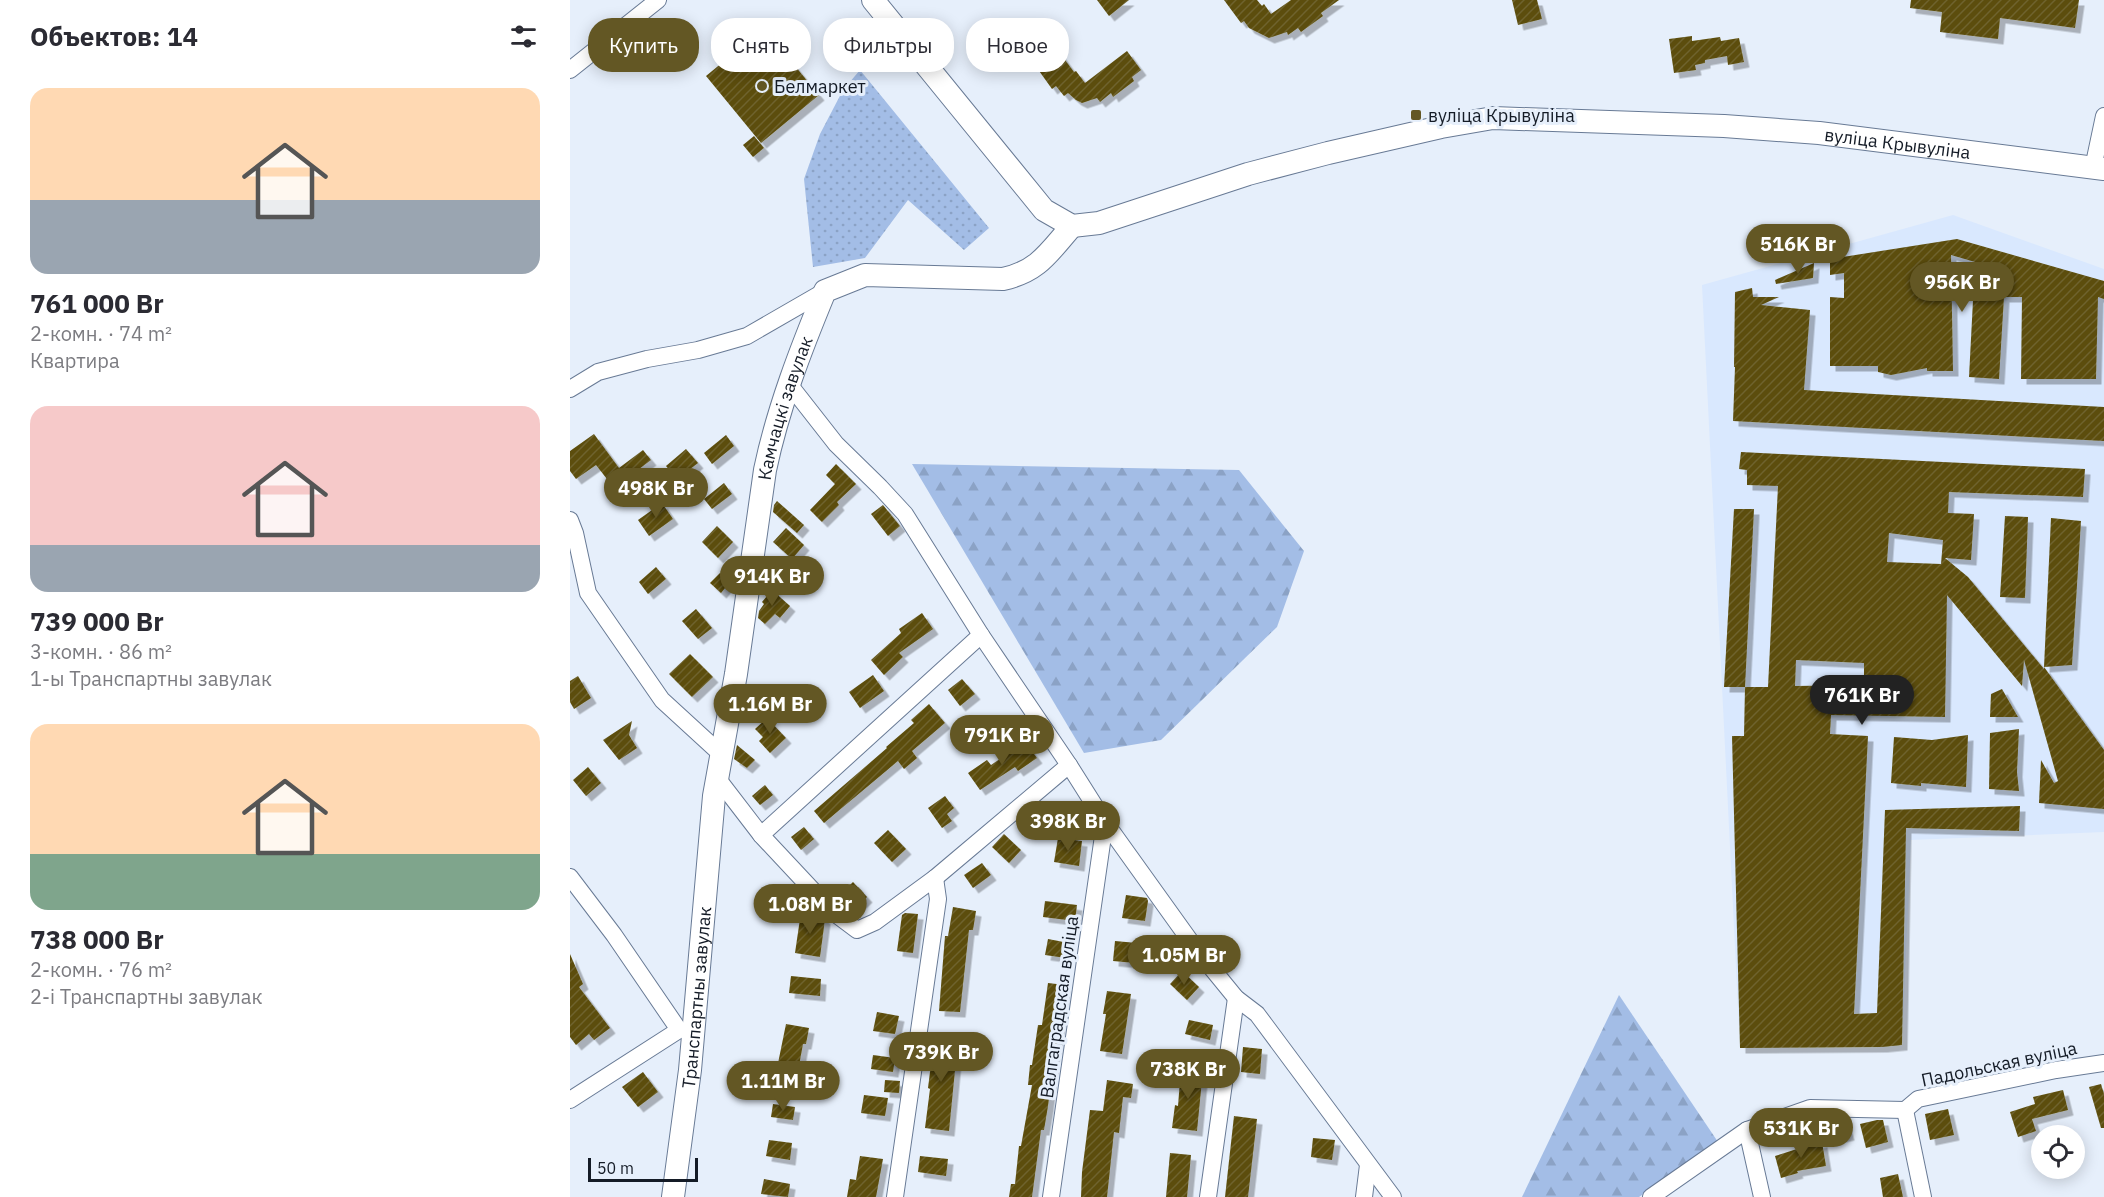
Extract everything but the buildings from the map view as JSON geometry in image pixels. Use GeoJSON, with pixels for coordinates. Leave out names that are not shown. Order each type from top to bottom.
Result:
{"type":"FeatureCollection","features":[{"type":"Feature","properties":{"kind":"main road"},"geometry":{"type":"LineString","coordinates":[[825,291],[865,274],[1003,279],[1021,275],[1040,263],[1072,226],[1044,210],[873,0]]}},
{"type":"Feature","properties":{"kind":"main road","name":"вуліца Крывуліна"},"geometry":{"type":"LineString","coordinates":[[1072,226],[1100,223],[1248,174],[1328,153],[1441,127],[1493,118],[1724,126],[1809,132],[2098,169]]}},
{"type":"Feature","properties":{"kind":"main road","name":"Камчацкі завулак"},"geometry":{"type":"LineString","coordinates":[[716,788],[736,674],[765,470],[772,436],[789,384],[825,291]]}},
{"type":"Feature","properties":{"kind":"main road","name":"Транспартны завулак"},"geometry":{"type":"LineString","coordinates":[[673,1197],[690,1070],[686,1030],[716,788]]}},
{"type":"Feature","properties":{"kind":"street"},"geometry":{"type":"LineString","coordinates":[[570,70],[658,0]]}},
{"type":"Feature","properties":{"kind":"street"},"geometry":{"type":"LineString","coordinates":[[2098,169],[2104,116]]}},
{"type":"Feature","properties":{"kind":"street"},"geometry":{"type":"LineString","coordinates":[[570,389],[598,372],[646,359],[698,350],[747,336],[825,291]]}},
{"type":"Feature","properties":{"kind":"street"},"geometry":{"type":"LineString","coordinates":[[789,384],[836,444],[906,514],[981,635],[1105,822],[1196,949],[1236,998],[1257,1014],[1393,1197]]}},
{"type":"Feature","properties":{"kind":"street"},"geometry":{"type":"LineString","coordinates":[[570,520],[588,593],[662,700],[722,755]]}},
{"type":"Feature","properties":{"kind":"street"},"geometry":{"type":"LineString","coordinates":[[760,835],[981,635]]}},
{"type":"Feature","properties":{"kind":"street"},"geometry":{"type":"LineString","coordinates":[[716,788],[833,912],[857,930],[875,922],[935,878],[1069,765]]}},
{"type":"Feature","properties":{"kind":"street","name":"Валгаградская вуліца"},"geometry":{"type":"LineString","coordinates":[[1052,1197],[1105,822]]}},
{"type":"Feature","properties":{"kind":"street"},"geometry":{"type":"LineString","coordinates":[[570,877],[686,1030],[570,1100]]}},
{"type":"Feature","properties":{"kind":"street"},"geometry":{"type":"LineString","coordinates":[[896,1197],[938,899],[935,878]]}},
{"type":"Feature","properties":{"kind":"street"},"geometry":{"type":"LineString","coordinates":[[1208,1197],[1236,998]]}},
{"type":"Feature","properties":{"kind":"street","name":"Падольская вуліца"},"geometry":{"type":"LineString","coordinates":[[1905,1110],[1918,1099],[2023,1076],[2104,1063]]}},
{"type":"Feature","properties":{"kind":"street"},"geometry":{"type":"LineString","coordinates":[[1652,1197],[1747,1130],[1810,1108],[1905,1110],[1923,1197]]}},
{"type":"Feature","properties":{"kind":"street"},"geometry":{"type":"LineString","coordinates":[[1747,1130],[1762,1197]]}},
{"type":"Feature","properties":{"kind":"street"},"geometry":{"type":"LineString","coordinates":[[1364,1197],[1368,1165]]}},
{"type":"Feature","properties":{"kind":"shaded area"},"geometry":{"type":"Polygon","coordinates":[[[1953,215],[2104,269],[2104,832],[1911,840],[1902,1045],[1740,1048],[1702,285],[1953,215]]]}},
{"type":"Feature","properties":{"kind":"green space"},"geometry":{"type":"Polygon","coordinates":[[[858,72],[862,72],[989,228],[964,250],[908,200],[865,258],[813,267],[804,179],[820,134],[843,90],[858,72]]]}},
{"type":"Feature","properties":{"kind":"green space"},"geometry":{"type":"Polygon","coordinates":[[[912,464],[1239,470],[1304,551],[1277,627],[1161,740],[1084,753],[912,464]]]}},
{"type":"Feature","properties":{"kind":"green space"},"geometry":{"type":"Polygon","coordinates":[[[1619,995],[1718,1142],[1639,1197],[1522,1197],[1619,995]]]}},
{"type":"Feature","properties":{"kind":"place","name":"Белмаркет"},"geometry":{"type":"Point","coordinates":[762,86]}},
{"type":"Feature","properties":{"kind":"place","name":"вуліца Крывуліна"},"geometry":{"type":"Point","coordinates":[1416,115]}}]}
